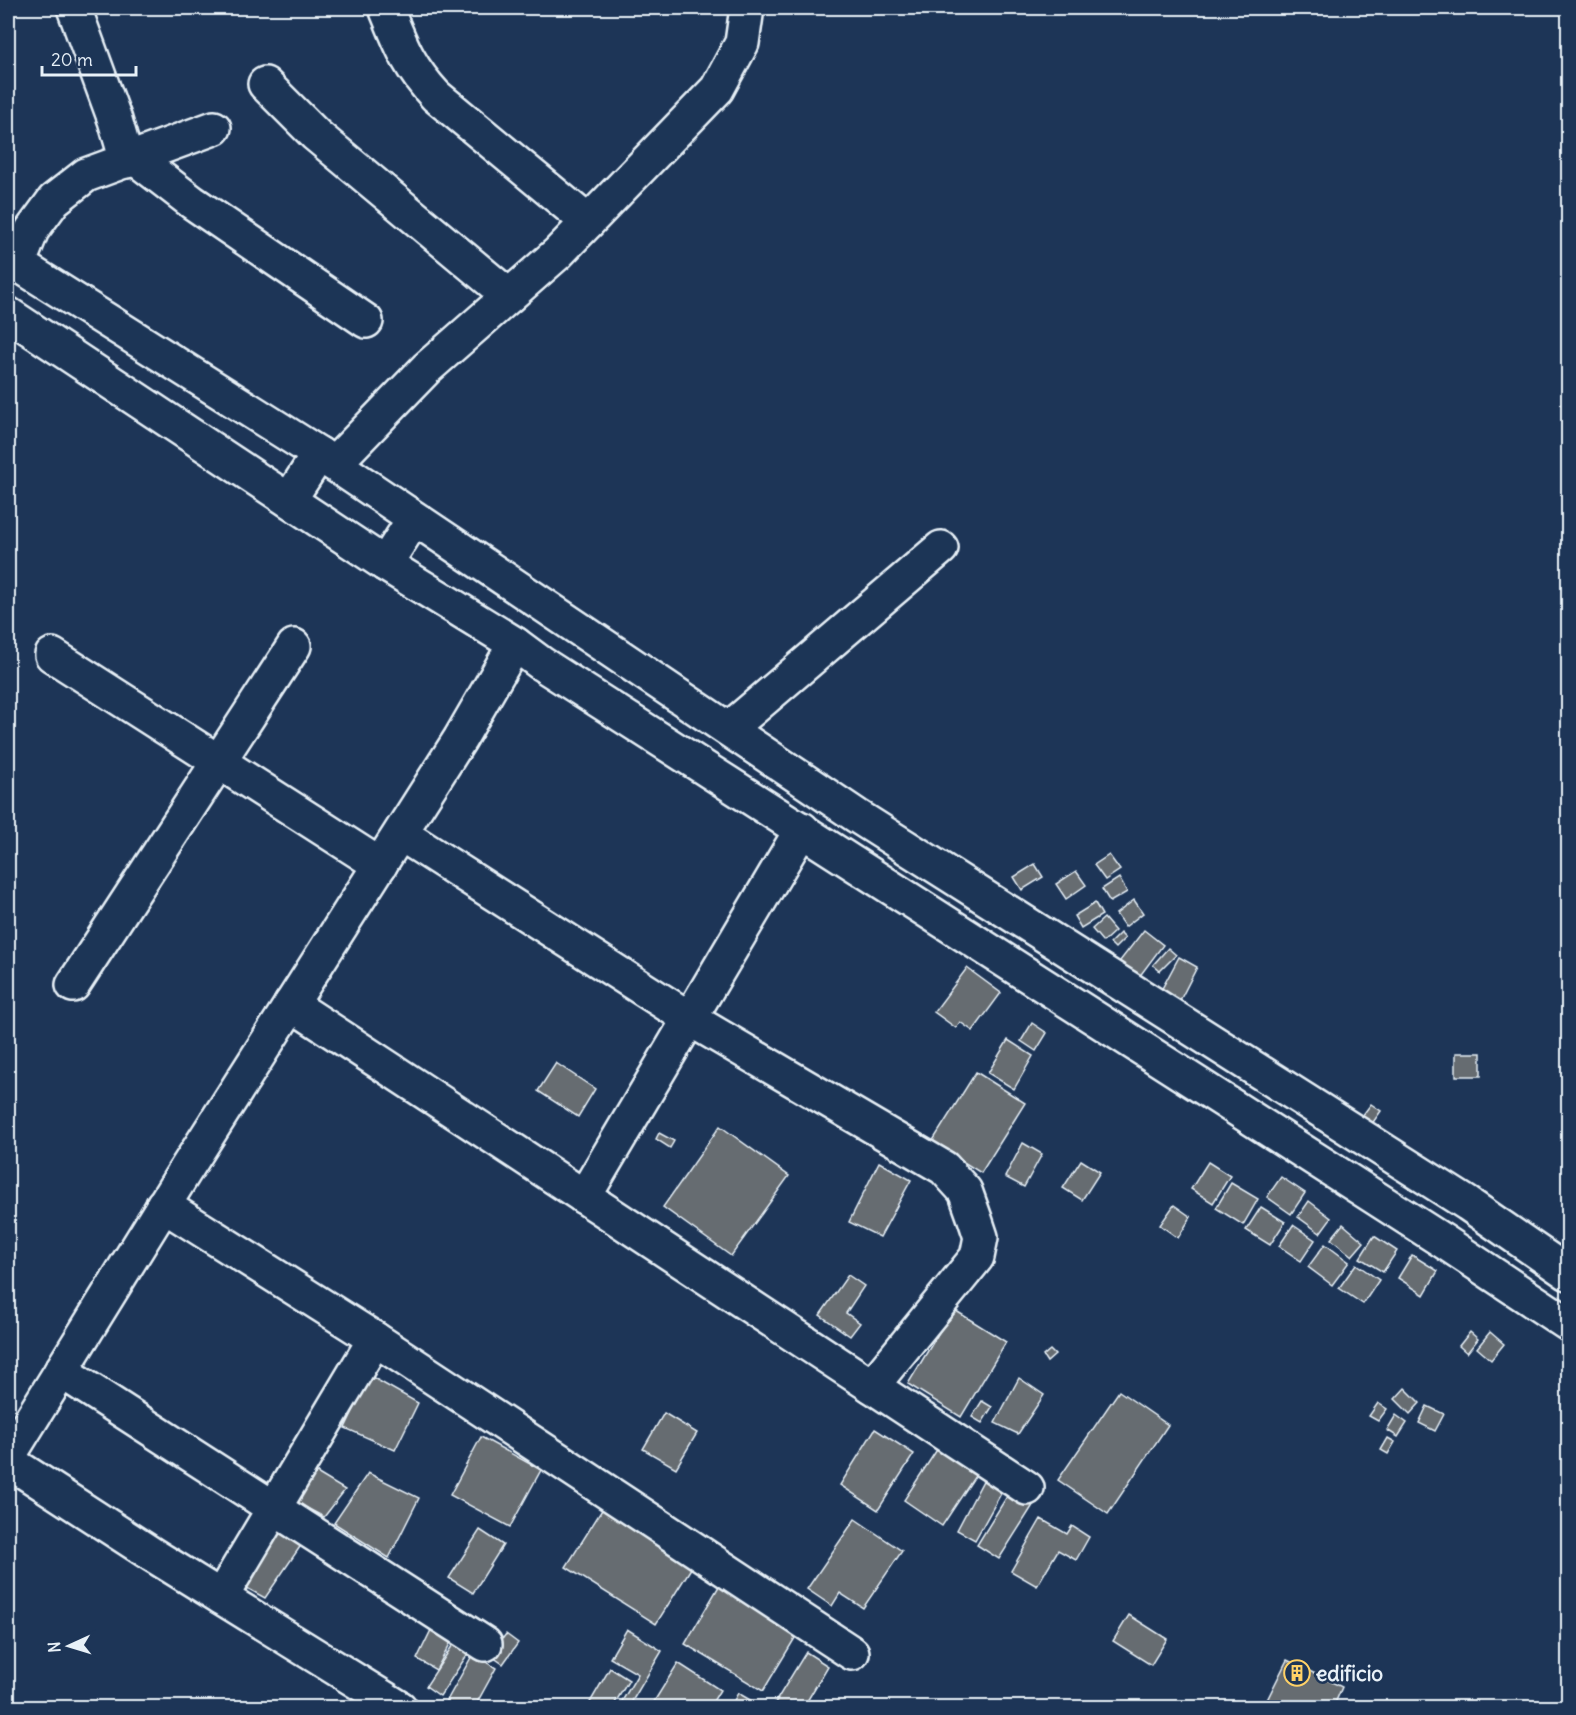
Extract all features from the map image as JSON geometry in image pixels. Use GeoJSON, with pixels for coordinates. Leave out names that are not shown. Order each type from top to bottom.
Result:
{"type":"FeatureCollection","features":[{"type":"Feature","properties":{"kind":"street"},"geometry":{"type":"LineString","coordinates":[[74,8],[131,159],[366,321]]}},
{"type":"Feature","properties":{"kind":"street"},"geometry":{"type":"LineString","coordinates":[[386,8],[406,58],[419,78],[436,96],[588,222]]}},
{"type":"Feature","properties":{"kind":"street"},"geometry":{"type":"LineString","coordinates":[[310,475],[558,253],[717,89],[742,43],[747,8]]}},
{"type":"Feature","properties":{"kind":"street"},"geometry":{"type":"LineString","coordinates":[[265,84],[316,135],[509,296]]}},
{"type":"Feature","properties":{"kind":"street"},"geometry":{"type":"LineString","coordinates":[[214,128],[86,175],[54,200],[32,230],[13,262],[400,541],[515,645],[802,829],[869,848],[1456,1223],[1569,1324]]}},
{"type":"Feature","properties":{"kind":"street"},"geometry":{"type":"LineString","coordinates":[[8,314],[310,475],[400,541],[729,729],[869,848],[1456,1223],[1569,1273]]}},
{"type":"Feature","properties":{"kind":"street"},"geometry":{"type":"LineString","coordinates":[[729,729],[941,548]]}},
{"type":"Feature","properties":{"kind":"street"},"geometry":{"type":"LineString","coordinates":[[400,1707],[221,1597],[8,1459],[163,1205],[401,834],[515,645]]}},
{"type":"Feature","properties":{"kind":"street"},"geometry":{"type":"LineString","coordinates":[[73,986],[294,646]]}},
{"type":"Feature","properties":{"kind":"street"},"geometry":{"type":"LineString","coordinates":[[52,655],[380,865]]}},
{"type":"Feature","properties":{"kind":"street"},"geometry":{"type":"LineString","coordinates":[[584,1197],[802,829]]}},
{"type":"Feature","properties":{"kind":"street"},"geometry":{"type":"LineString","coordinates":[[401,834],[690,1019],[944,1168],[965,1191],[981,1237],[977,1257],[872,1386]]}},
{"type":"Feature","properties":{"kind":"street"},"geometry":{"type":"LineString","coordinates":[[291,1004],[1027,1488]]}},
{"type":"Feature","properties":{"kind":"street"},"geometry":{"type":"LineString","coordinates":[[163,1205],[375,1339],[852,1653]]}},
{"type":"Feature","properties":{"kind":"street"},"geometry":{"type":"LineString","coordinates":[[221,1597],[375,1339]]}},
{"type":"Feature","properties":{"kind":"street"},"geometry":{"type":"LineString","coordinates":[[61,1371],[485,1644]]}},
{"type":"Feature","properties":{"kind":"building"},"geometry":{"type":"Polygon","coordinates":[[[1109,855],[1120,870],[1105,880],[1094,865],[1109,855]]]}},
{"type":"Feature","properties":{"kind":"building"},"geometry":{"type":"Polygon","coordinates":[[[1035,864],[1043,877],[1022,890],[1014,877],[1035,864]]]}},
{"type":"Feature","properties":{"kind":"building"},"geometry":{"type":"Polygon","coordinates":[[[1076,871],[1086,885],[1066,899],[1056,884],[1076,871]]]}},
{"type":"Feature","properties":{"kind":"building"},"geometry":{"type":"Polygon","coordinates":[[[1119,878],[1127,892],[1110,902],[1102,889],[1119,878]]]}},
{"type":"Feature","properties":{"kind":"building"},"geometry":{"type":"Polygon","coordinates":[[[1134,900],[1143,913],[1125,927],[1116,914],[1134,900]]]}},
{"type":"Feature","properties":{"kind":"building"},"geometry":{"type":"Polygon","coordinates":[[[1095,903],[1102,915],[1081,928],[1074,916],[1095,903]]]}},
{"type":"Feature","properties":{"kind":"building"},"geometry":{"type":"Polygon","coordinates":[[[1104,918],[1115,931],[1103,942],[1092,929],[1104,918]]]}},
{"type":"Feature","properties":{"kind":"building"},"geometry":{"type":"Polygon","coordinates":[[[1144,930],[1163,945],[1136,981],[1116,966],[1144,930]]]}},
{"type":"Feature","properties":{"kind":"building"},"geometry":{"type":"Polygon","coordinates":[[[1120,933],[1125,938],[1115,948],[1110,943],[1120,933]]]}},
{"type":"Feature","properties":{"kind":"building"},"geometry":{"type":"Polygon","coordinates":[[[1168,948],[1176,955],[1160,971],[1153,965],[1168,948]]]}},
{"type":"Feature","properties":{"kind":"building"},"geometry":{"type":"Polygon","coordinates":[[[1179,957],[1197,967],[1177,1006],[1158,996],[1179,957]]]}},
{"type":"Feature","properties":{"kind":"building"},"geometry":{"type":"Polygon","coordinates":[[[967,968],[1001,993],[973,1031],[960,1022],[956,1028],[934,1012],[967,968]]]}},
{"type":"Feature","properties":{"kind":"building"},"geometry":{"type":"Polygon","coordinates":[[[1032,1023],[1047,1033],[1036,1051],[1021,1041],[1032,1023]]]}},
{"type":"Feature","properties":{"kind":"building"},"geometry":{"type":"Polygon","coordinates":[[[1008,1040],[1033,1056],[1014,1089],[988,1073],[1008,1040]]]}},
{"type":"Feature","properties":{"kind":"building"},"geometry":{"type":"Polygon","coordinates":[[[1456,1053],[1481,1053],[1481,1076],[1456,1076],[1456,1053]]]}},
{"type":"Feature","properties":{"kind":"building"},"geometry":{"type":"Polygon","coordinates":[[[556,1063],[595,1089],[578,1117],[538,1091],[556,1063]]]}},
{"type":"Feature","properties":{"kind":"building"},"geometry":{"type":"Polygon","coordinates":[[[976,1072],[1025,1103],[981,1173],[932,1142],[976,1072]]]}},
{"type":"Feature","properties":{"kind":"building"},"geometry":{"type":"Polygon","coordinates":[[[1371,1104],[1381,1111],[1369,1128],[1359,1120],[1371,1104]]]}},
{"type":"Feature","properties":{"kind":"building"},"geometry":{"type":"Polygon","coordinates":[[[720,1126],[789,1176],[731,1256],[663,1207],[720,1126]]]}},
{"type":"Feature","properties":{"kind":"building"},"geometry":{"type":"Polygon","coordinates":[[[659,1133],[674,1141],[670,1148],[656,1139],[659,1133]]]}},
{"type":"Feature","properties":{"kind":"building"},"geometry":{"type":"Polygon","coordinates":[[[1023,1143],[1042,1154],[1024,1187],[1005,1177],[1023,1143]]]}},
{"type":"Feature","properties":{"kind":"building"},"geometry":{"type":"Polygon","coordinates":[[[1081,1160],[1100,1172],[1082,1200],[1063,1188],[1081,1160]]]}},
{"type":"Feature","properties":{"kind":"building"},"geometry":{"type":"Polygon","coordinates":[[[879,1162],[911,1180],[880,1237],[849,1222],[879,1162]]]}},
{"type":"Feature","properties":{"kind":"building"},"geometry":{"type":"Polygon","coordinates":[[[1208,1162],[1230,1176],[1213,1203],[1191,1189],[1208,1162]]]}},
{"type":"Feature","properties":{"kind":"building"},"geometry":{"type":"Polygon","coordinates":[[[1281,1177],[1305,1193],[1291,1214],[1267,1197],[1281,1177]]]}},
{"type":"Feature","properties":{"kind":"building"},"geometry":{"type":"Polygon","coordinates":[[[1231,1183],[1258,1199],[1243,1225],[1216,1208],[1231,1183]]]}},
{"type":"Feature","properties":{"kind":"building"},"geometry":{"type":"Polygon","coordinates":[[[1309,1201],[1331,1218],[1320,1233],[1298,1217],[1309,1201]]]}},
{"type":"Feature","properties":{"kind":"building"},"geometry":{"type":"Polygon","coordinates":[[[1174,1205],[1191,1217],[1178,1238],[1160,1225],[1174,1205]]]}},
{"type":"Feature","properties":{"kind":"building"},"geometry":{"type":"Polygon","coordinates":[[[1261,1207],[1285,1222],[1270,1245],[1246,1230],[1261,1207]]]}},
{"type":"Feature","properties":{"kind":"building"},"geometry":{"type":"Polygon","coordinates":[[[1343,1224],[1364,1242],[1352,1256],[1331,1239],[1343,1224]]]}},
{"type":"Feature","properties":{"kind":"building"},"geometry":{"type":"Polygon","coordinates":[[[1293,1225],[1315,1240],[1301,1261],[1279,1246],[1293,1225]]]}},
{"type":"Feature","properties":{"kind":"building"},"geometry":{"type":"Polygon","coordinates":[[[1374,1236],[1397,1251],[1383,1272],[1360,1258],[1374,1236]]]}},
{"type":"Feature","properties":{"kind":"building"},"geometry":{"type":"Polygon","coordinates":[[[1325,1244],[1349,1262],[1332,1285],[1308,1267],[1325,1244]]]}},
{"type":"Feature","properties":{"kind":"building"},"geometry":{"type":"Polygon","coordinates":[[[1412,1255],[1438,1271],[1424,1295],[1398,1278],[1412,1255]]]}},
{"type":"Feature","properties":{"kind":"building"},"geometry":{"type":"Polygon","coordinates":[[[1356,1264],[1379,1280],[1363,1304],[1339,1288],[1356,1264]]]}},
{"type":"Feature","properties":{"kind":"building"},"geometry":{"type":"Polygon","coordinates":[[[848,1275],[864,1286],[846,1313],[860,1323],[850,1336],[820,1315],[848,1275]]]}},
{"type":"Feature","properties":{"kind":"building"},"geometry":{"type":"Polygon","coordinates":[[[953,1309],[1006,1342],[961,1417],[908,1384],[953,1309]]]}},
{"type":"Feature","properties":{"kind":"building"},"geometry":{"type":"Polygon","coordinates":[[[1470,1332],[1478,1339],[1467,1353],[1459,1346],[1470,1332]]]}},
{"type":"Feature","properties":{"kind":"building"},"geometry":{"type":"Polygon","coordinates":[[[1490,1332],[1504,1344],[1491,1360],[1477,1348],[1490,1332]]]}},
{"type":"Feature","properties":{"kind":"building"},"geometry":{"type":"Polygon","coordinates":[[[1050,1350],[1055,1355],[1047,1362],[1043,1356],[1050,1350]]]}},
{"type":"Feature","properties":{"kind":"building"},"geometry":{"type":"Polygon","coordinates":[[[370,1376],[418,1403],[395,1450],[345,1428],[370,1376]]]}},
{"type":"Feature","properties":{"kind":"building"},"geometry":{"type":"Polygon","coordinates":[[[1019,1378],[1044,1395],[1018,1434],[995,1423],[1019,1378]]]}},
{"type":"Feature","properties":{"kind":"building"},"geometry":{"type":"Polygon","coordinates":[[[1405,1388],[1420,1403],[1410,1414],[1395,1399],[1405,1388]]]}},
{"type":"Feature","properties":{"kind":"building"},"geometry":{"type":"Polygon","coordinates":[[[1119,1391],[1168,1425],[1108,1514],[1058,1480],[1119,1391]]]}},
{"type":"Feature","properties":{"kind":"building"},"geometry":{"type":"Polygon","coordinates":[[[982,1401],[992,1407],[982,1423],[972,1417],[982,1401]]]}},
{"type":"Feature","properties":{"kind":"building"},"geometry":{"type":"Polygon","coordinates":[[[1378,1403],[1387,1409],[1378,1421],[1369,1416],[1378,1403]]]}},
{"type":"Feature","properties":{"kind":"building"},"geometry":{"type":"Polygon","coordinates":[[[1427,1406],[1444,1414],[1435,1431],[1419,1423],[1427,1406]]]}},
{"type":"Feature","properties":{"kind":"building"},"geometry":{"type":"Polygon","coordinates":[[[664,1413],[697,1433],[676,1468],[643,1449],[664,1413]]]}},
{"type":"Feature","properties":{"kind":"building"},"geometry":{"type":"Polygon","coordinates":[[[1396,1415],[1407,1423],[1398,1437],[1387,1430],[1396,1415]]]}},
{"type":"Feature","properties":{"kind":"building"},"geometry":{"type":"Polygon","coordinates":[[[875,1429],[914,1454],[878,1510],[840,1485],[875,1429]]]}},
{"type":"Feature","properties":{"kind":"building"},"geometry":{"type":"Polygon","coordinates":[[[481,1437],[541,1470],[510,1527],[450,1495],[481,1437]]]}},
{"type":"Feature","properties":{"kind":"building"},"geometry":{"type":"Polygon","coordinates":[[[1388,1438],[1395,1442],[1388,1454],[1381,1450],[1388,1438]]]}},
{"type":"Feature","properties":{"kind":"building"},"geometry":{"type":"Polygon","coordinates":[[[940,1445],[979,1470],[942,1526],[904,1500],[940,1445]]]}},
{"type":"Feature","properties":{"kind":"building"},"geometry":{"type":"Polygon","coordinates":[[[315,1472],[345,1490],[324,1517],[293,1501],[315,1472]]]}},
{"type":"Feature","properties":{"kind":"building"},"geometry":{"type":"Polygon","coordinates":[[[368,1473],[419,1498],[389,1558],[334,1523],[368,1473]]]}},
{"type":"Feature","properties":{"kind":"building"},"geometry":{"type":"Polygon","coordinates":[[[985,1477],[1004,1488],[975,1540],[957,1530],[985,1477]]]}},
{"type":"Feature","properties":{"kind":"building"},"geometry":{"type":"Polygon","coordinates":[[[1014,1485],[1037,1499],[999,1559],[977,1545],[1014,1485]]]}},
{"type":"Feature","properties":{"kind":"building"},"geometry":{"type":"Polygon","coordinates":[[[605,1505],[695,1562],[656,1624],[566,1567],[605,1505]]]}},
{"type":"Feature","properties":{"kind":"building"},"geometry":{"type":"Polygon","coordinates":[[[855,1519],[902,1551],[863,1608],[840,1593],[832,1606],[807,1589],[855,1519]]]}},
{"type":"Feature","properties":{"kind":"building"},"geometry":{"type":"Polygon","coordinates":[[[1041,1519],[1067,1534],[1072,1526],[1089,1537],[1076,1560],[1058,1550],[1037,1586],[1011,1571],[1041,1519]]]}},
{"type":"Feature","properties":{"kind":"building"},"geometry":{"type":"Polygon","coordinates":[[[278,1524],[304,1541],[265,1598],[245,1587],[278,1524]]]}},
{"type":"Feature","properties":{"kind":"building"},"geometry":{"type":"Polygon","coordinates":[[[480,1530],[503,1545],[473,1593],[449,1578],[480,1530]]]}},
{"type":"Feature","properties":{"kind":"building"},"geometry":{"type":"Polygon","coordinates":[[[722,1581],[801,1628],[763,1691],[685,1644],[722,1581]]]}},
{"type":"Feature","properties":{"kind":"building"},"geometry":{"type":"Polygon","coordinates":[[[1129,1615],[1167,1639],[1151,1665],[1113,1641],[1129,1615]]]}},
{"type":"Feature","properties":{"kind":"building"},"geometry":{"type":"Polygon","coordinates":[[[433,1626],[451,1642],[436,1670],[417,1659],[433,1626]]]}},
{"type":"Feature","properties":{"kind":"building"},"geometry":{"type":"Polygon","coordinates":[[[627,1629],[662,1651],[628,1708],[618,1708],[638,1674],[610,1658],[627,1629]]]}},
{"type":"Feature","properties":{"kind":"building"},"geometry":{"type":"Polygon","coordinates":[[[506,1634],[518,1643],[503,1664],[490,1655],[506,1634]]]}},
{"type":"Feature","properties":{"kind":"building"},"geometry":{"type":"Polygon","coordinates":[[[456,1640],[471,1649],[440,1696],[426,1686],[456,1640]]]}},
{"type":"Feature","properties":{"kind":"building"},"geometry":{"type":"Polygon","coordinates":[[[806,1652],[828,1666],[803,1708],[776,1708],[773,1706],[806,1652]]]}},
{"type":"Feature","properties":{"kind":"building"},"geometry":{"type":"Polygon","coordinates":[[[473,1654],[496,1668],[474,1708],[451,1708],[445,1704],[473,1654]]]}},
{"type":"Feature","properties":{"kind":"building","name":"edificio"},"geometry":{"type":"Polygon","coordinates":[[[1287,1660],[1342,1687],[1333,1708],[1263,1708],[1287,1660]]]}},
{"type":"Feature","properties":{"kind":"building"},"geometry":{"type":"Polygon","coordinates":[[[678,1663],[720,1690],[709,1708],[650,1708],[678,1663]]]}},
{"type":"Feature","properties":{"kind":"building"},"geometry":{"type":"Polygon","coordinates":[[[610,1668],[629,1680],[612,1708],[594,1708],[589,1704],[610,1668]]]}},
{"type":"Feature","properties":{"kind":"building"},"geometry":{"type":"Polygon","coordinates":[[[738,1693],[764,1708],[730,1708],[738,1693]]]}},
{"type":"Feature","properties":{"kind":"place","name":"edificio"},"geometry":{"type":"Point","coordinates":[1297,1673]}}]}
